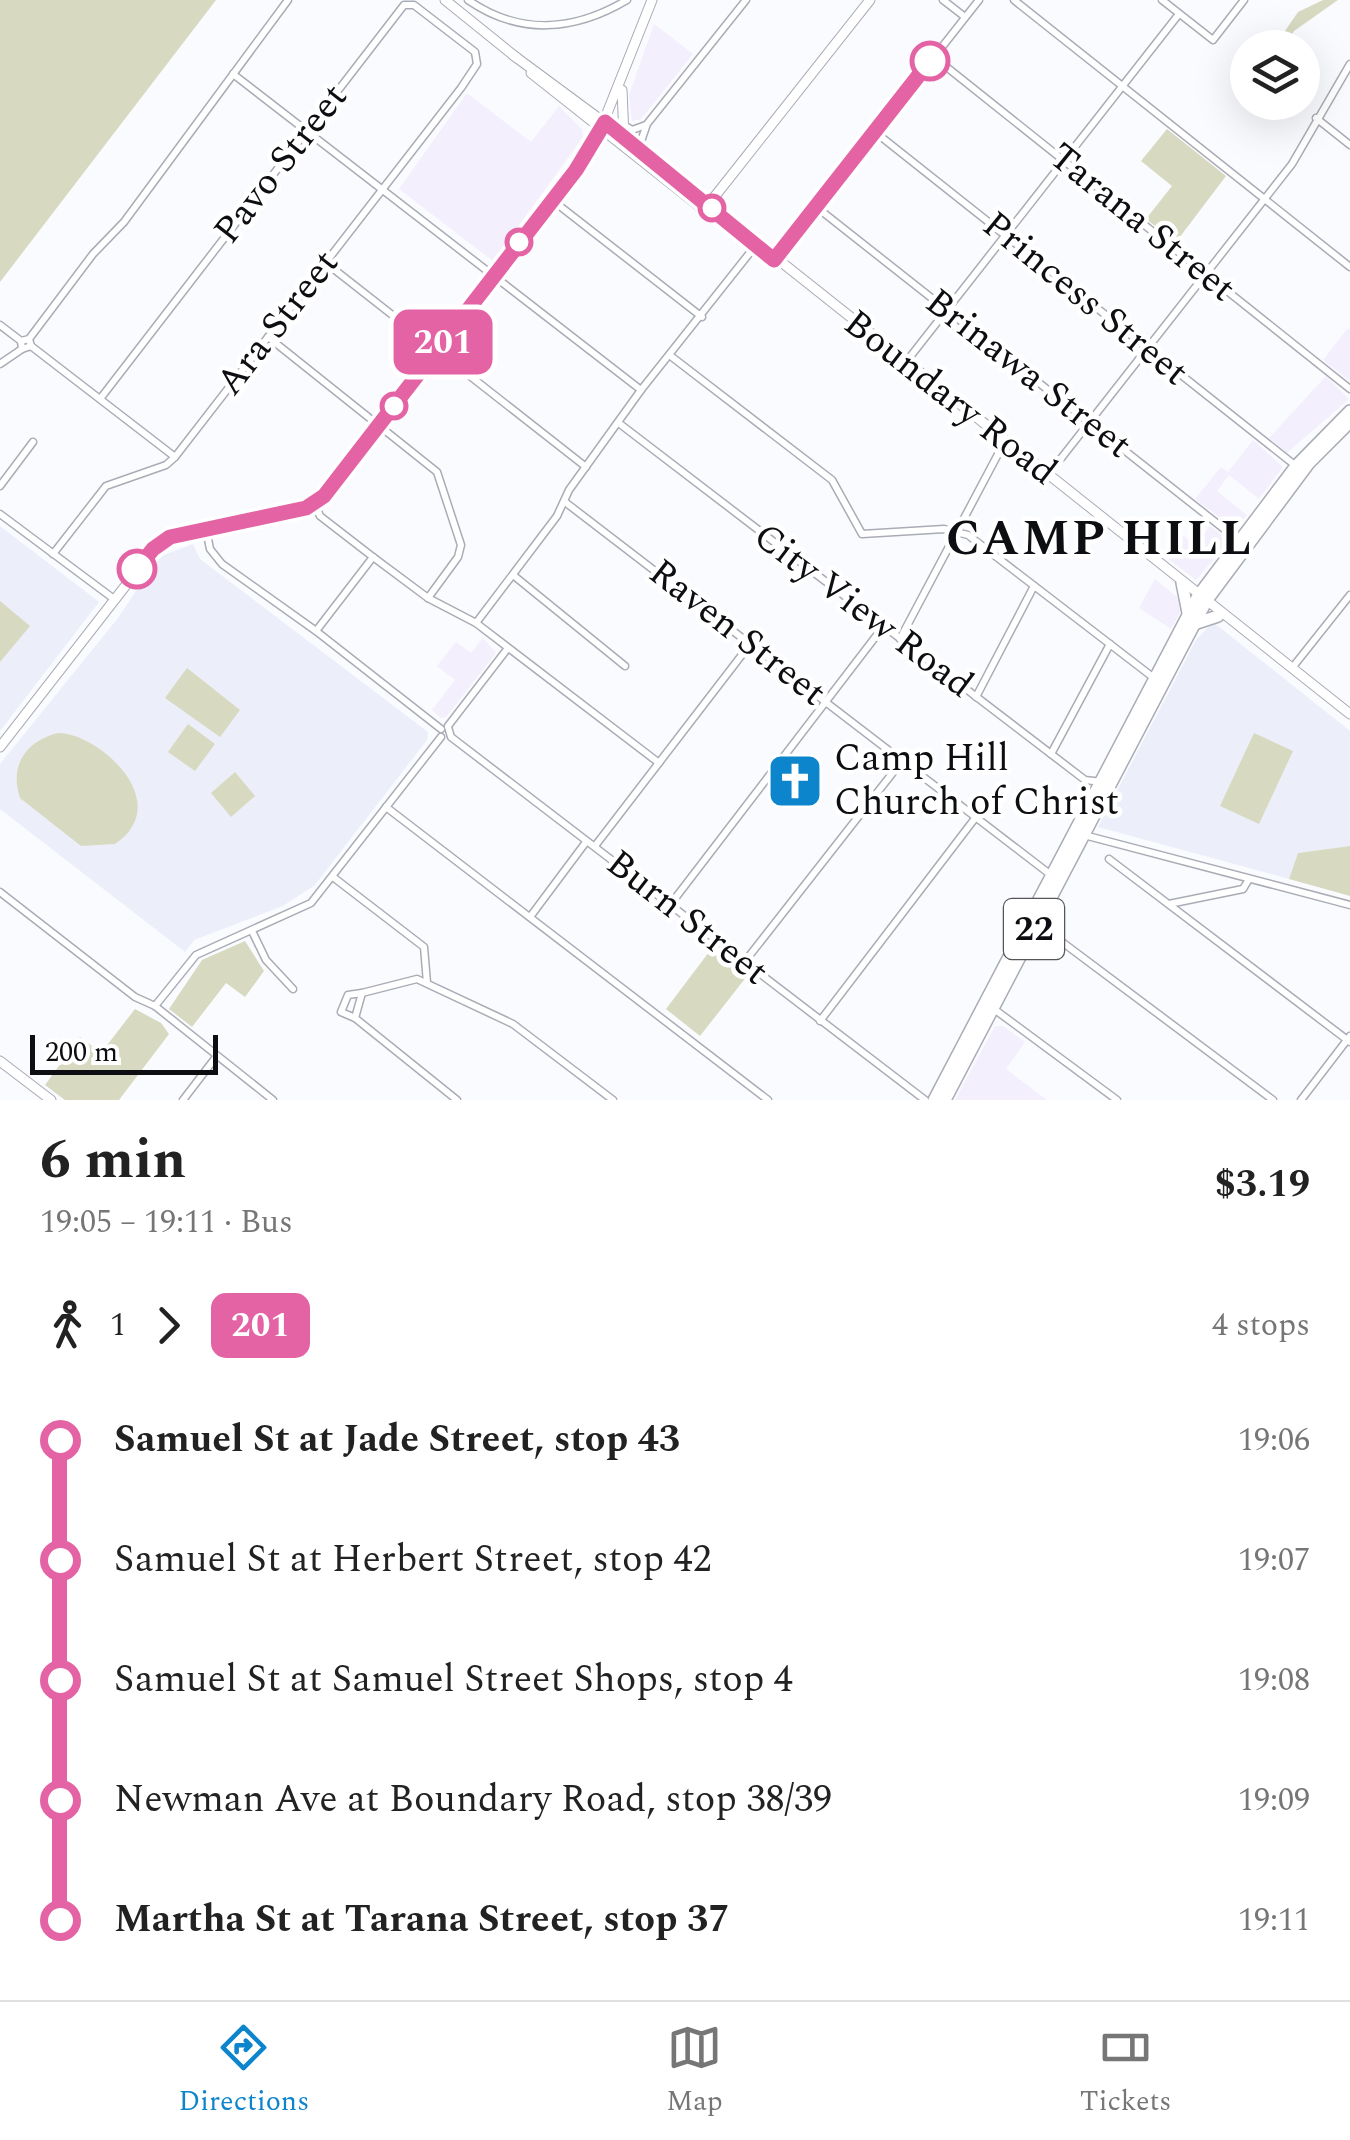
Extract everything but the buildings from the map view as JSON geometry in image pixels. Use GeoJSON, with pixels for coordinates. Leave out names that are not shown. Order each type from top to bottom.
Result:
{"type":"FeatureCollection","features":[{"type":"Feature","properties":{"kind":"highway","name":"22"},"geometry":{"type":"LineString","coordinates":[[1106,780],[1154,678],[1240,542],[1296,466],[1350,411]]}},
{"type":"Feature","properties":{"kind":"highway","name":"22"},"geometry":{"type":"LineString","coordinates":[[1203,600],[1309,463],[1350,422]]}},
{"type":"Feature","properties":{"kind":"highway"},"geometry":{"type":"LineString","coordinates":[[1182,583],[1191,619],[1218,616]]}},
{"type":"Feature","properties":{"kind":"highway","name":"22"},"geometry":{"type":"LineString","coordinates":[[934,1100],[1037,924],[1078,834],[1191,619]]}},
{"type":"Feature","properties":{"kind":"highway","name":"22"},"geometry":{"type":"LineString","coordinates":[[945,1100],[1051,875],[1078,834]]}},
{"type":"Feature","properties":{"kind":"main road","name":"Boundary Road"},"geometry":{"type":"LineString","coordinates":[[445,0],[752,241]]}},
{"type":"Feature","properties":{"kind":"main road"},"geometry":{"type":"LineString","coordinates":[[0,746],[158,544],[315,504],[552,200],[603,126],[652,0]]}},
{"type":"Feature","properties":{"kind":"main road"},"geometry":{"type":"LineString","coordinates":[[708,206],[870,0]]}},
{"type":"Feature","properties":{"kind":"main road"},"geometry":{"type":"LineString","coordinates":[[622,84],[624,137]]}},
{"type":"Feature","properties":{"kind":"main road","name":"Boundary Road"},"geometry":{"type":"LineString","coordinates":[[603,126],[638,148],[1203,600]]}},
{"type":"Feature","properties":{"kind":"main road"},"geometry":{"type":"LineString","coordinates":[[1203,600],[1218,616],[1350,717]]}},
{"type":"Feature","properties":{"kind":"main road"},"geometry":{"type":"LineString","coordinates":[[1203,600],[1350,717]]}},
{"type":"Feature","properties":{"kind":"main road"},"geometry":{"type":"LineString","coordinates":[[0,1061],[51,1100]]}},
{"type":"Feature","properties":{"kind":"street"},"geometry":{"type":"LineString","coordinates":[[0,364],[26,344],[93,254],[124,222],[288,0]]}},
{"type":"Feature","properties":{"kind":"street"},"geometry":{"type":"LineString","coordinates":[[468,0],[504,19],[543,27],[590,20],[627,0]]}},
{"type":"Feature","properties":{"kind":"street"},"geometry":{"type":"LineString","coordinates":[[638,148],[647,124],[746,0]]}},
{"type":"Feature","properties":{"kind":"street"},"geometry":{"type":"LineString","coordinates":[[944,0],[965,17]]}},
{"type":"Feature","properties":{"kind":"street"},"geometry":{"type":"LineString","coordinates":[[774,260],[979,0]]}},
{"type":"Feature","properties":{"kind":"street"},"geometry":{"type":"LineString","coordinates":[[1014,0],[1350,266]]}},
{"type":"Feature","properties":{"kind":"street"},"geometry":{"type":"LineString","coordinates":[[1162,0],[1213,40],[1244,0]]}},
{"type":"Feature","properties":{"kind":"street","name":"Pavo Street"},"geometry":{"type":"LineString","coordinates":[[100,399],[408,3],[475,52],[478,59]]}},
{"type":"Feature","properties":{"kind":"street"},"geometry":{"type":"LineString","coordinates":[[905,362],[1179,14]]}},
{"type":"Feature","properties":{"kind":"street","name":"Tarana Street"},"geometry":{"type":"LineString","coordinates":[[934,57],[1350,388]]}},
{"type":"Feature","properties":{"kind":"street","name":"Ara Street"},"geometry":{"type":"LineString","coordinates":[[53,554],[106,486],[166,465],[175,456],[461,88],[478,59]]}},
{"type":"Feature","properties":{"kind":"street"},"geometry":{"type":"LineString","coordinates":[[1320,112],[1350,64]]}},
{"type":"Feature","properties":{"kind":"street"},"geometry":{"type":"LineString","coordinates":[[233,74],[641,390]]}},
{"type":"Feature","properties":{"kind":"street"},"geometry":{"type":"LineString","coordinates":[[1048,475],[1292,164],[1315,120]]}},
{"type":"Feature","properties":{"kind":"street"},"geometry":{"type":"LineString","coordinates":[[1319,120],[1350,145]]}},
{"type":"Feature","properties":{"kind":"street"},"geometry":{"type":"LineString","coordinates":[[624,125],[632,130],[647,124]]}},
{"type":"Feature","properties":{"kind":"street","name":"Princess Street"},"geometry":{"type":"LineString","coordinates":[[875,132],[1296,466]]}},
{"type":"Feature","properties":{"kind":"street"},"geometry":{"type":"LineString","coordinates":[[552,200],[702,317]]}},
{"type":"Feature","properties":{"kind":"street","name":"Brinawa Street"},"geometry":{"type":"LineString","coordinates":[[816,206],[1240,542]]}},
{"type":"Feature","properties":{"kind":"street"},"geometry":{"type":"LineString","coordinates":[[476,623],[641,390],[702,317],[752,241]]}},
{"type":"Feature","properties":{"kind":"street"},"geometry":{"type":"LineString","coordinates":[[326,263],[586,467]]}},
{"type":"Feature","properties":{"kind":"street"},"geometry":{"type":"LineString","coordinates":[[0,326],[175,456]]}},
{"type":"Feature","properties":{"kind":"street"},"geometry":{"type":"LineString","coordinates":[[268,337],[437,472],[444,482],[461,545],[458,557],[428,598]]}},
{"type":"Feature","properties":{"kind":"street"},"geometry":{"type":"LineString","coordinates":[[672,356],[832,480],[862,534],[968,535],[1154,678]]}},
{"type":"Feature","properties":{"kind":"street","name":"City View Road"},"geometry":{"type":"LineString","coordinates":[[620,424],[1085,780],[1106,780]]}},
{"type":"Feature","properties":{"kind":"street"},"geometry":{"type":"LineString","coordinates":[[900,639],[1005,441]]}},
{"type":"Feature","properties":{"kind":"street"},"geometry":{"type":"LineString","coordinates":[[0,486],[33,442]]}},
{"type":"Feature","properties":{"kind":"street","name":"Raven Street"},"geometry":{"type":"LineString","coordinates":[[565,502],[1051,875]]}},
{"type":"Feature","properties":{"kind":"street"},"geometry":{"type":"LineString","coordinates":[[315,504],[320,516],[373,558],[428,598],[476,623],[658,763]]}},
{"type":"Feature","properties":{"kind":"street"},"geometry":{"type":"LineString","coordinates":[[0,514],[114,599]]}},
{"type":"Feature","properties":{"kind":"street","name":"Burn Street"},"geometry":{"type":"LineString","coordinates":[[206,529],[210,549],[222,564],[316,631],[924,1100]]}},
{"type":"Feature","properties":{"kind":"street"},"geometry":{"type":"LineString","coordinates":[[316,631],[373,558]]}},
{"type":"Feature","properties":{"kind":"street"},"geometry":{"type":"LineString","coordinates":[[512,574],[624,666]]}},
{"type":"Feature","properties":{"kind":"street"},"geometry":{"type":"LineString","coordinates":[[976,697],[1034,586]]}},
{"type":"Feature","properties":{"kind":"street"},"geometry":{"type":"LineString","coordinates":[[1292,668],[1350,595]]}},
{"type":"Feature","properties":{"kind":"street"},"geometry":{"type":"LineString","coordinates":[[670,905],[883,627]]}},
{"type":"Feature","properties":{"kind":"street"},"geometry":{"type":"LineString","coordinates":[[595,846],[751,643]]}},
{"type":"Feature","properties":{"kind":"street"},"geometry":{"type":"LineString","coordinates":[[1051,754],[1110,644]]}},
{"type":"Feature","properties":{"kind":"street"},"geometry":{"type":"LineString","coordinates":[[155,1006],[196,955],[302,910],[333,877],[508,648]]}},
{"type":"Feature","properties":{"kind":"street"},"geometry":{"type":"LineString","coordinates":[[746,960],[902,760]]}},
{"type":"Feature","properties":{"kind":"street"},"geometry":{"type":"LineString","coordinates":[[386,807],[768,1100]]}},
{"type":"Feature","properties":{"kind":"street"},"geometry":{"type":"LineString","coordinates":[[820,1021],[976,817]]}},
{"type":"Feature","properties":{"kind":"street"},"geometry":{"type":"LineString","coordinates":[[1078,834],[1350,906]]}},
{"type":"Feature","properties":{"kind":"street"},"geometry":{"type":"LineString","coordinates":[[530,917],[586,842]]}},
{"type":"Feature","properties":{"kind":"street"},"geometry":{"type":"LineString","coordinates":[[1109,859],[1349,1039],[1301,1100]]}},
{"type":"Feature","properties":{"kind":"street"},"geometry":{"type":"LineString","coordinates":[[333,877],[424,947],[427,983]]}},
{"type":"Feature","properties":{"kind":"street"},"geometry":{"type":"LineString","coordinates":[[1168,904],[1243,889],[1249,878]]}},
{"type":"Feature","properties":{"kind":"street"},"geometry":{"type":"LineString","coordinates":[[0,892],[135,997],[155,1006],[273,1100]]}},
{"type":"Feature","properties":{"kind":"street"},"geometry":{"type":"LineString","coordinates":[[1037,924],[1273,1100]]}},
{"type":"Feature","properties":{"kind":"street"},"geometry":{"type":"LineString","coordinates":[[252,930],[266,960],[293,989]]}},
{"type":"Feature","properties":{"kind":"street"},"geometry":{"type":"LineString","coordinates":[[457,1100],[340,1009],[348,995],[406,979],[427,983],[513,1024],[613,1100]]}},
{"type":"Feature","properties":{"kind":"street"},"geometry":{"type":"LineString","coordinates":[[355,1018],[362,992]]}},
{"type":"Feature","properties":{"kind":"street"},"geometry":{"type":"LineString","coordinates":[[988,1007],[1116,1100]]}},
{"type":"Feature","properties":{"kind":"street"},"geometry":{"type":"LineString","coordinates":[[183,1100],[216,1056]]}},
{"type":"Feature","properties":{"kind":"shaded area"},"geometry":{"type":"Polygon","coordinates":[[[654,24],[693,54],[641,119],[632,121],[629,95],[654,24]]]}},
{"type":"Feature","properties":{"kind":"shaded area"},"geometry":{"type":"Polygon","coordinates":[[[467,93],[531,142],[559,106],[582,129],[583,137],[493,261],[399,189],[467,93]]]}},
{"type":"Feature","properties":{"kind":"shaded area"},"geometry":{"type":"Polygon","coordinates":[[[1350,330],[1350,381],[1323,360],[1350,330]]]}},
{"type":"Feature","properties":{"kind":"shaded area"},"geometry":{"type":"Polygon","coordinates":[[[1326,376],[1349,399],[1287,453],[1269,438],[1326,376]]]}},
{"type":"Feature","properties":{"kind":"shaded area"},"geometry":{"type":"Polygon","coordinates":[[[1253,440],[1283,467],[1259,499],[1229,475],[1217,491],[1247,515],[1234,528],[1195,499],[1221,467],[1228,472],[1253,440]]]}},
{"type":"Feature","properties":{"kind":"shaded area"},"geometry":{"type":"Polygon","coordinates":[[[0,526],[99,602],[0,731],[0,526]]]}},
{"type":"Feature","properties":{"kind":"shaded area"},"geometry":{"type":"Polygon","coordinates":[[[1210,526],[1229,541],[1196,580],[1162,554],[1179,533],[1196,545],[1210,526]]]}},
{"type":"Feature","properties":{"kind":"shaded area"},"geometry":{"type":"Polygon","coordinates":[[[193,544],[200,559],[428,732],[427,740],[315,885],[283,906],[194,940],[185,952],[0,809],[0,764],[118,618],[154,564],[164,555],[193,544]]]}},
{"type":"Feature","properties":{"kind":"shaded area"},"geometry":{"type":"Polygon","coordinates":[[[1155,579],[1177,597],[1181,611],[1171,629],[1139,608],[1155,579]]]}},
{"type":"Feature","properties":{"kind":"shaded area"},"geometry":{"type":"Polygon","coordinates":[[[1213,622],[1350,731],[1350,846],[1298,853],[1289,879],[1098,827],[1196,640],[1213,622]]]}},
{"type":"Feature","properties":{"kind":"shaded area"},"geometry":{"type":"Polygon","coordinates":[[[483,638],[496,653],[446,717],[441,718],[432,710],[455,680],[437,666],[456,642],[471,653],[483,638]]]}},
{"type":"Feature","properties":{"kind":"shaded area"},"geometry":{"type":"Polygon","coordinates":[[[995,1026],[1003,1026],[1025,1042],[1006,1069],[1047,1100],[955,1100],[995,1026]]]}},
{"type":"Feature","properties":{"kind":"green space"},"geometry":{"type":"Polygon","coordinates":[[[0,0],[216,0],[0,282],[0,0]]]}},
{"type":"Feature","properties":{"kind":"green space"},"geometry":{"type":"Polygon","coordinates":[[[1323,0],[1338,0],[1295,30],[1286,30],[1298,12],[1323,0]]]}},
{"type":"Feature","properties":{"kind":"green space"},"geometry":{"type":"Polygon","coordinates":[[[1167,129],[1226,176],[1176,242],[1146,219],[1172,186],[1141,161],[1167,129]]]}},
{"type":"Feature","properties":{"kind":"green space"},"geometry":{"type":"Polygon","coordinates":[[[0,601],[30,626],[0,662],[0,601]]]}},
{"type":"Feature","properties":{"kind":"green space"},"geometry":{"type":"Polygon","coordinates":[[[187,668],[240,710],[220,737],[165,698],[187,668]]]}},
{"type":"Feature","properties":{"kind":"green space"},"geometry":{"type":"Polygon","coordinates":[[[188,724],[215,744],[195,771],[168,752],[188,724]]]}},
{"type":"Feature","properties":{"kind":"green space"},"geometry":{"type":"Polygon","coordinates":[[[58,733],[75,736],[110,757],[135,791],[138,809],[132,827],[115,844],[81,846],[20,798],[17,775],[23,756],[37,742],[58,733]]]}},
{"type":"Feature","properties":{"kind":"green space"},"geometry":{"type":"Polygon","coordinates":[[[1254,733],[1293,751],[1259,824],[1220,806],[1254,733]]]}},
{"type":"Feature","properties":{"kind":"green space"},"geometry":{"type":"Polygon","coordinates":[[[235,772],[255,796],[231,817],[211,793],[235,772]]]}},
{"type":"Feature","properties":{"kind":"green space"},"geometry":{"type":"Polygon","coordinates":[[[1350,846],[1350,896],[1289,879],[1298,853],[1350,846]]]}},
{"type":"Feature","properties":{"kind":"green space"},"geometry":{"type":"Polygon","coordinates":[[[245,941],[264,971],[245,997],[226,983],[192,1027],[169,1009],[202,960],[245,941]]]}},
{"type":"Feature","properties":{"kind":"green space"},"geometry":{"type":"Polygon","coordinates":[[[712,948],[747,976],[700,1036],[666,1009],[712,948]]]}},
{"type":"Feature","properties":{"kind":"green space"},"geometry":{"type":"Polygon","coordinates":[[[135,1009],[161,1023],[169,1034],[119,1100],[65,1100],[45,1085],[80,1037],[101,1053],[135,1009]]]}},
{"type":"Feature","properties":{"kind":"bus line","name":"201"},"geometry":{"type":"LineString","coordinates":[[137,569],[153,549],[170,537],[306,508],[324,496],[576,170],[605,122],[774,260],[930,61]]}},
{"type":"Feature","properties":{"kind":"place","name":"Camp Hill Church of Christ"},"geometry":{"type":"Point","coordinates":[795,781]}},
{"type":"Feature","properties":{"kind":"district","name":"CAMP HILL"},"geometry":{"type":"Point","coordinates":[1100,539]}}]}
